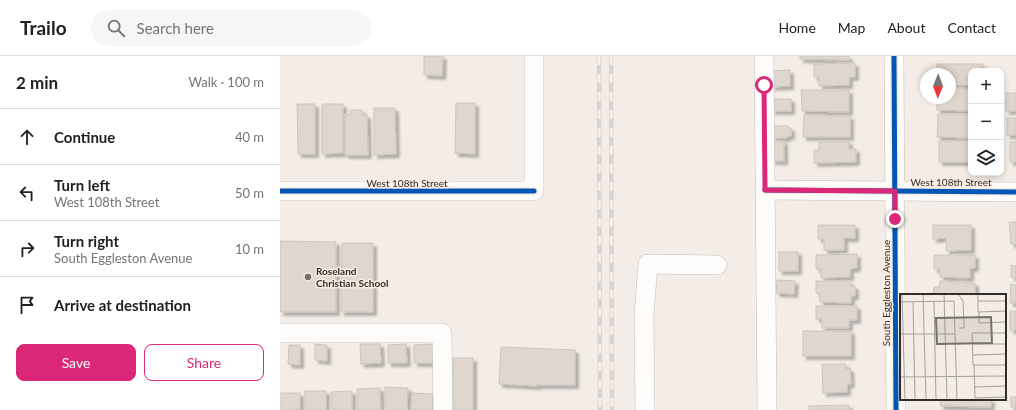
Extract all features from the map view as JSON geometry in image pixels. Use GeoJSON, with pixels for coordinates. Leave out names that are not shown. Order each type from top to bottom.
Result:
{"type":"FeatureCollection","features":[{"type":"Feature","properties":{"kind":"street","name":"West 108th Street"},"geometry":{"type":"LineString","coordinates":[[280,191],[534,192],[534,56]]}},
{"type":"Feature","properties":{"kind":"street"},"geometry":{"type":"LineString","coordinates":[[764,56],[767,410]]}},
{"type":"Feature","properties":{"kind":"street","name":"South Eggleston Avenue"},"geometry":{"type":"LineString","coordinates":[[894,56],[896,410]]}},
{"type":"Feature","properties":{"kind":"street","name":"West 108th Street"},"geometry":{"type":"LineString","coordinates":[[765,190],[1016,192]]}},
{"type":"Feature","properties":{"kind":"street"},"geometry":{"type":"LineString","coordinates":[[645,410],[644,316],[648,264],[717,265]]}},
{"type":"Feature","properties":{"kind":"street"},"geometry":{"type":"LineString","coordinates":[[280,333],[442,333],[443,410]]}},
{"type":"Feature","properties":{"kind":"building"},"geometry":{"type":"Polygon","coordinates":[[[424,56],[443,56],[442,76],[424,75],[424,56]]]}},
{"type":"Feature","properties":{"kind":"building"},"geometry":{"type":"Polygon","coordinates":[[[800,56],[849,56],[849,60],[800,59],[800,56]]]}},
{"type":"Feature","properties":{"kind":"building"},"geometry":{"type":"Polygon","coordinates":[[[855,63],[855,77],[849,77],[849,85],[819,86],[819,77],[814,77],[814,64],[855,63]]]}},
{"type":"Feature","properties":{"kind":"building"},"geometry":{"type":"Polygon","coordinates":[[[937,64],[983,64],[982,68],[968,68],[968,85],[956,85],[956,68],[937,68],[937,64]]]}},
{"type":"Feature","properties":{"kind":"building"},"geometry":{"type":"Polygon","coordinates":[[[790,70],[790,86],[772,87],[772,71],[790,70]]]}},
{"type":"Feature","properties":{"kind":"building"},"geometry":{"type":"Polygon","coordinates":[[[956,88],[965,88],[965,90],[968,90],[968,111],[937,110],[937,104],[956,104],[956,88]]]}},
{"type":"Feature","properties":{"kind":"building"},"geometry":{"type":"Polygon","coordinates":[[[801,90],[849,90],[849,112],[802,111],[801,90]]]}},
{"type":"Feature","properties":{"kind":"building"},"geometry":{"type":"Polygon","coordinates":[[[1006,93],[1016,93],[1016,111],[1006,111],[1006,93]]]}},
{"type":"Feature","properties":{"kind":"building"},"geometry":{"type":"Polygon","coordinates":[[[772,99],[791,99],[791,111],[772,111],[772,99]]]}},
{"type":"Feature","properties":{"kind":"building"},"geometry":{"type":"Polygon","coordinates":[[[456,103],[475,103],[475,154],[455,153],[456,103]]]}},
{"type":"Feature","properties":{"kind":"building"},"geometry":{"type":"Polygon","coordinates":[[[297,104],[315,104],[315,154],[298,154],[297,104]]]}},
{"type":"Feature","properties":{"kind":"building"},"geometry":{"type":"Polygon","coordinates":[[[322,104],[343,104],[343,153],[322,154],[322,104]]]}},
{"type":"Feature","properties":{"kind":"building"},"geometry":{"type":"Polygon","coordinates":[[[374,108],[395,108],[396,154],[374,155],[374,108]]]}},
{"type":"Feature","properties":{"kind":"building"},"geometry":{"type":"Polygon","coordinates":[[[350,110],[362,110],[363,115],[367,115],[368,155],[345,155],[345,114],[351,115],[350,110]]]}},
{"type":"Feature","properties":{"kind":"building"},"geometry":{"type":"Polygon","coordinates":[[[938,114],[968,114],[968,138],[937,137],[938,114]]]}},
{"type":"Feature","properties":{"kind":"building"},"geometry":{"type":"Polygon","coordinates":[[[804,115],[850,116],[850,137],[803,137],[804,115]]]}},
{"type":"Feature","properties":{"kind":"building"},"geometry":{"type":"Polygon","coordinates":[[[1007,118],[1016,118],[1016,135],[1007,135],[1007,118]]]}},
{"type":"Feature","properties":{"kind":"building"},"geometry":{"type":"Polygon","coordinates":[[[772,126],[788,126],[788,128],[791,128],[791,136],[787,136],[787,138],[772,138],[772,126]]]}},
{"type":"Feature","properties":{"kind":"building"},"geometry":{"type":"Polygon","coordinates":[[[772,141],[784,141],[784,161],[772,161],[772,141]]]}},
{"type":"Feature","properties":{"kind":"building"},"geometry":{"type":"Polygon","coordinates":[[[819,141],[849,141],[849,149],[856,149],[856,162],[814,163],[814,150],[819,150],[819,141]]]}},
{"type":"Feature","properties":{"kind":"building"},"geometry":{"type":"Polygon","coordinates":[[[939,141],[968,141],[968,162],[939,162],[939,141]]]}},
{"type":"Feature","properties":{"kind":"building"},"geometry":{"type":"Polygon","coordinates":[[[1010,142],[1016,142],[1016,162],[1010,162],[1010,142]]]}},
{"type":"Feature","properties":{"kind":"building"},"geometry":{"type":"Polygon","coordinates":[[[1009,222],[1016,222],[1016,244],[1011,244],[1009,222]]]}},
{"type":"Feature","properties":{"kind":"building"},"geometry":{"type":"Polygon","coordinates":[[[818,225],[855,225],[855,238],[844,238],[844,250],[824,250],[824,239],[818,239],[818,225]]]}},
{"type":"Feature","properties":{"kind":"building"},"geometry":{"type":"Polygon","coordinates":[[[933,225],[971,225],[971,250],[946,251],[946,238],[933,239],[933,225]]]}},
{"type":"Feature","properties":{"kind":"building","name":"Roseland Christian School"},"geometry":{"type":"Polygon","coordinates":[[[280,241],[336,242],[336,312],[280,312],[280,241]]]}},
{"type":"Feature","properties":{"kind":"building"},"geometry":{"type":"Polygon","coordinates":[[[342,243],[373,243],[373,312],[341,312],[342,243]]]}},
{"type":"Feature","properties":{"kind":"building"},"geometry":{"type":"Polygon","coordinates":[[[779,252],[798,252],[798,271],[779,271],[779,252]]]}},
{"type":"Feature","properties":{"kind":"building"},"geometry":{"type":"Polygon","coordinates":[[[857,254],[857,268],[850,269],[850,277],[821,278],[821,269],[816,269],[816,255],[857,254]]]}},
{"type":"Feature","properties":{"kind":"building"},"geometry":{"type":"Polygon","coordinates":[[[934,255],[975,255],[975,268],[970,268],[970,278],[940,277],[940,269],[934,269],[934,255]]]}},
{"type":"Feature","properties":{"kind":"building"},"geometry":{"type":"Polygon","coordinates":[[[1011,265],[1016,266],[1016,278],[1011,277],[1011,265]]]}},
{"type":"Feature","properties":{"kind":"building"},"geometry":{"type":"Polygon","coordinates":[[[777,280],[795,281],[794,294],[776,293],[777,280]]]}},
{"type":"Feature","properties":{"kind":"building"},"geometry":{"type":"Polygon","coordinates":[[[816,281],[850,281],[850,286],[855,286],[855,296],[851,296],[851,303],[820,302],[820,294],[816,293],[816,281]]]}},
{"type":"Feature","properties":{"kind":"building"},"geometry":{"type":"Polygon","coordinates":[[[940,281],[975,283],[975,294],[933,294],[934,287],[939,287],[940,281]]]}},
{"type":"Feature","properties":{"kind":"building"},"geometry":{"type":"Polygon","coordinates":[[[1011,284],[1016,285],[1016,303],[1010,303],[1011,284]]]}},
{"type":"Feature","properties":{"kind":"building"},"geometry":{"type":"Polygon","coordinates":[[[816,306],[857,306],[857,320],[849,320],[849,328],[822,328],[822,319],[816,319],[816,306]]]}},
{"type":"Feature","properties":{"kind":"building"},"geometry":{"type":"Polygon","coordinates":[[[1010,311],[1016,311],[1016,330],[1010,330],[1010,311]]]}},
{"type":"Feature","properties":{"kind":"building"},"geometry":{"type":"Polygon","coordinates":[[[803,331],[851,331],[851,356],[803,356],[803,331]]]}},
{"type":"Feature","properties":{"kind":"building"},"geometry":{"type":"Polygon","coordinates":[[[315,344],[327,345],[327,361],[315,360],[315,344]]]}},
{"type":"Feature","properties":{"kind":"building"},"geometry":{"type":"Polygon","coordinates":[[[360,344],[380,344],[381,363],[361,364],[360,344]]]}},
{"type":"Feature","properties":{"kind":"building"},"geometry":{"type":"Polygon","coordinates":[[[406,344],[407,363],[388,363],[388,345],[406,344]]]}},
{"type":"Feature","properties":{"kind":"building"},"geometry":{"type":"Polygon","coordinates":[[[433,344],[433,363],[414,363],[414,345],[433,344]]]}},
{"type":"Feature","properties":{"kind":"building"},"geometry":{"type":"Polygon","coordinates":[[[289,345],[300,345],[300,365],[288,364],[289,345]]]}},
{"type":"Feature","properties":{"kind":"building"},"geometry":{"type":"Polygon","coordinates":[[[501,347],[575,350],[575,385],[537,386],[499,384],[501,347]]]}},
{"type":"Feature","properties":{"kind":"building"},"geometry":{"type":"Polygon","coordinates":[[[453,358],[473,358],[473,410],[453,410],[453,358]]]}},
{"type":"Feature","properties":{"kind":"building"},"geometry":{"type":"Polygon","coordinates":[[[822,364],[846,364],[846,369],[850,368],[851,384],[847,384],[847,392],[823,393],[822,364]]]}},
{"type":"Feature","properties":{"kind":"building"},"geometry":{"type":"Polygon","coordinates":[[[385,387],[408,388],[407,410],[385,410],[385,387]]]}},
{"type":"Feature","properties":{"kind":"building"},"geometry":{"type":"Polygon","coordinates":[[[380,388],[381,410],[357,410],[357,389],[380,388]]]}},
{"type":"Feature","properties":{"kind":"building"},"geometry":{"type":"Polygon","coordinates":[[[305,391],[326,391],[326,410],[305,410],[305,391]]]}},
{"type":"Feature","properties":{"kind":"building"},"geometry":{"type":"Polygon","coordinates":[[[352,391],[352,410],[332,410],[331,392],[352,391]]]}},
{"type":"Feature","properties":{"kind":"building"},"geometry":{"type":"Polygon","coordinates":[[[281,393],[300,393],[300,410],[281,410],[281,393]]]}},
{"type":"Feature","properties":{"kind":"building"},"geometry":{"type":"Polygon","coordinates":[[[412,393],[433,394],[432,410],[411,410],[412,393]]]}},
{"type":"Feature","properties":{"kind":"building"},"geometry":{"type":"Polygon","coordinates":[[[1011,397],[1016,397],[1016,407],[1011,407],[1011,397]]]}},
{"type":"Feature","properties":{"kind":"building"},"geometry":{"type":"Polygon","coordinates":[[[941,400],[991,400],[991,407],[940,406],[941,400]]]}},
{"type":"Feature","properties":{"kind":"building"},"geometry":{"type":"Polygon","coordinates":[[[849,405],[849,410],[809,410],[809,406],[849,405]]]}},
{"type":"Feature","properties":{"kind":"railway"},"geometry":{"type":"LineString","coordinates":[[599,56],[600,410]]}},
{"type":"Feature","properties":{"kind":"railway"},"geometry":{"type":"LineString","coordinates":[[611,56],[612,410]]}},
{"type":"Feature","properties":{"kind":"cycle path"},"geometry":{"type":"LineString","coordinates":[[894,56],[896,410]]}},
{"type":"Feature","properties":{"kind":"cycle path"},"geometry":{"type":"LineString","coordinates":[[765,190],[1016,192]]}},
{"type":"Feature","properties":{"kind":"cycle path"},"geometry":{"type":"LineString","coordinates":[[280,191],[534,191]]}},
{"type":"Feature","properties":{"kind":"place","name":"Roseland Christian School"},"geometry":{"type":"Point","coordinates":[308,277]}},
{"type":"Feature","properties":{"kind":"route"},"geometry":{"type":"LineString","coordinates":[[764,85],[765,190],[895,191],[895,219]]}}]}
